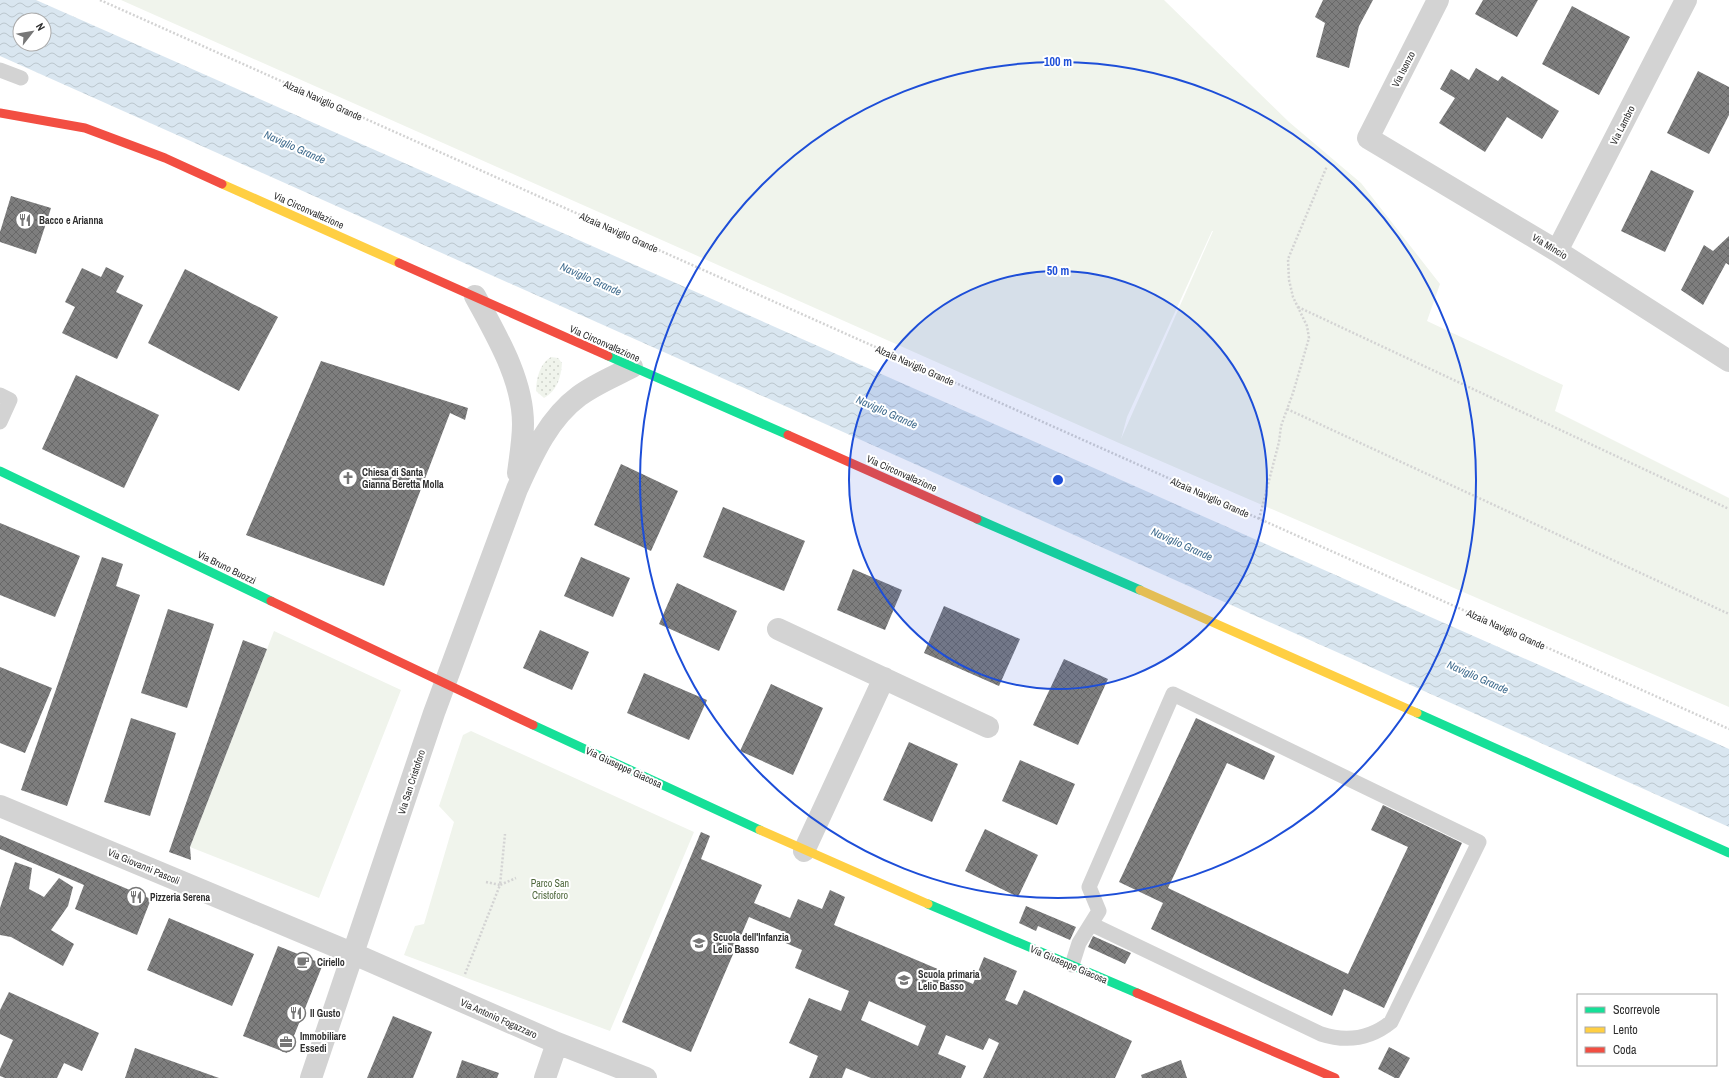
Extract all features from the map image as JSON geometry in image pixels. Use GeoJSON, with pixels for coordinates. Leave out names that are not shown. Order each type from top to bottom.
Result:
{"type":"FeatureCollection","features":[{"type":"Feature","properties":{"kind":"main road","name":"Via Circonvallazione"},"geometry":{"type":"LineString","coordinates":[[0,113],[85,128],[128,143],[179,164],[632,367],[1195,614],[1729,853]]}},
{"type":"Feature","properties":{"kind":"main road","name":"Via Bruno Buozzi"},"geometry":{"type":"LineString","coordinates":[[0,471],[445,684]]}},
{"type":"Feature","properties":{"kind":"main road","name":"Via Giuseppe Giacosa"},"geometry":{"type":"LineString","coordinates":[[445,684],[804,851],[1335,1078]]}},
{"type":"Feature","properties":{"kind":"street","name":"Via Isonzo"},"geometry":{"type":"LineString","coordinates":[[1368,138],[1438,0]]}},
{"type":"Feature","properties":{"kind":"street","name":"Via Lambro"},"geometry":{"type":"LineString","coordinates":[[1557,250],[1686,0]]}},
{"type":"Feature","properties":{"kind":"street","name":"Via Mincio"},"geometry":{"type":"LineString","coordinates":[[1368,138],[1557,250],[1729,361]]}},
{"type":"Feature","properties":{"kind":"street"},"geometry":{"type":"LineString","coordinates":[[475,296],[500,341],[519,396],[523,424],[517,489]]}},
{"type":"Feature","properties":{"kind":"street"},"geometry":{"type":"LineString","coordinates":[[517,489],[533,453],[558,415],[579,396],[632,367]]}},
{"type":"Feature","properties":{"kind":"street","name":"Via San Cristoforo"},"geometry":{"type":"LineString","coordinates":[[311,1078],[445,684],[517,489]]}},
{"type":"Feature","properties":{"kind":"street"},"geometry":{"type":"LineString","coordinates":[[778,629],[988,727]]}},
{"type":"Feature","properties":{"kind":"street"},"geometry":{"type":"LineString","coordinates":[[804,851],[884,678]]}},
{"type":"Feature","properties":{"kind":"street","name":"Via Giovanni Pascoli"},"geometry":{"type":"LineString","coordinates":[[0,806],[354,954]]}},
{"type":"Feature","properties":{"kind":"street","name":"Via Antonio Fogazzaro"},"geometry":{"type":"LineString","coordinates":[[354,954],[557,1043],[646,1078]]}},
{"type":"Feature","properties":{"kind":"street"},"geometry":{"type":"LineString","coordinates":[[545,1078],[557,1043]]}},
{"type":"Feature","properties":{"kind":"lane"},"geometry":{"type":"LineString","coordinates":[[0,70],[21,78]]}},
{"type":"Feature","properties":{"kind":"lane"},"geometry":{"type":"LineString","coordinates":[[0,396],[10,400],[0,422]]}},
{"type":"Feature","properties":{"kind":"lane"},"geometry":{"type":"LineString","coordinates":[[1072,965],[1080,943],[1091,924],[1099,911],[1089,887],[1173,694],[1479,842],[1391,1022],[1375,1033],[1362,1037],[1340,1038],[1321,1034],[1091,924]]}},
{"type":"Feature","properties":{"kind":"path","name":"Alzaia Naviglio Grande"},"geometry":{"type":"LineString","coordinates":[[100,0],[1729,729]]}},
{"type":"Feature","properties":{"kind":"path"},"geometry":{"type":"LineString","coordinates":[[1259,519],[1279,442],[1281,426],[1309,338],[1307,326],[1292,297],[1289,280],[1288,259],[1327,166]]}},
{"type":"Feature","properties":{"kind":"path"},"geometry":{"type":"LineString","coordinates":[[1298,307],[1729,509]]}},
{"type":"Feature","properties":{"kind":"path"},"geometry":{"type":"LineString","coordinates":[[1287,408],[1729,614]]}},
{"type":"Feature","properties":{"kind":"path"},"geometry":{"type":"LineString","coordinates":[[464,977],[500,885],[505,834]]}},
{"type":"Feature","properties":{"kind":"path"},"geometry":{"type":"LineString","coordinates":[[486,882],[500,885],[516,878]]}},
{"type":"Feature","properties":{"kind":"green space"},"geometry":{"type":"Polygon","coordinates":[[[121,0],[1164,0],[1289,122],[1361,183],[1440,284],[1427,321],[1563,385],[1555,411],[1729,498],[1729,707],[1119,443],[121,0]],[[1213,231],[1127,417],[1121,439],[1213,231]]]}},
{"type":"Feature","properties":{"kind":"green space"},"geometry":{"type":"Polygon","coordinates":[[[551,357],[558,358],[562,363],[561,373],[555,388],[544,398],[536,391],[537,381],[541,367],[551,357]]]}},
{"type":"Feature","properties":{"kind":"green space"},"geometry":{"type":"Polygon","coordinates":[[[274,631],[401,690],[319,898],[190,847],[274,631]]]}},
{"type":"Feature","properties":{"kind":"green space","name":"Parco San Cristoforo"},"geometry":{"type":"Polygon","coordinates":[[[471,731],[694,832],[610,1031],[404,955],[415,926],[424,924],[454,822],[439,806],[463,735],[471,731]]]}},
{"type":"Feature","properties":{"kind":"water","name":"Naviglio Grande"},"geometry":{"type":"Polygon","coordinates":[[[0,0],[36,0],[1729,749],[1729,827],[0,56],[0,0]]]}},
{"type":"Feature","properties":{"kind":"building"},"geometry":{"type":"Polygon","coordinates":[[[1323,0],[1373,0],[1359,26],[1349,68],[1316,57],[1325,23],[1315,17],[1323,0]]]}},
{"type":"Feature","properties":{"kind":"building"},"geometry":{"type":"Polygon","coordinates":[[[1483,0],[1538,0],[1517,37],[1475,14],[1483,0]]]}},
{"type":"Feature","properties":{"kind":"building"},"geometry":{"type":"Polygon","coordinates":[[[1572,6],[1630,37],[1599,95],[1542,64],[1572,6]]]}},
{"type":"Feature","properties":{"kind":"building"},"geometry":{"type":"Polygon","coordinates":[[[1476,68],[1498,81],[1502,76],[1559,111],[1542,139],[1507,117],[1485,152],[1439,123],[1455,98],[1440,89],[1451,69],[1469,80],[1476,68]]]}},
{"type":"Feature","properties":{"kind":"building"},"geometry":{"type":"Polygon","coordinates":[[[1698,71],[1729,87],[1729,115],[1709,154],[1667,133],[1698,71]]]}},
{"type":"Feature","properties":{"kind":"building"},"geometry":{"type":"Polygon","coordinates":[[[1651,170],[1694,191],[1665,252],[1621,231],[1651,170]]]}},
{"type":"Feature","properties":{"kind":"building","name":"Bacco e Arianna"},"geometry":{"type":"Polygon","coordinates":[[[11,196],[51,208],[36,254],[0,242],[0,232],[11,196]]]}},
{"type":"Feature","properties":{"kind":"building"},"geometry":{"type":"Polygon","coordinates":[[[1729,236],[1729,265],[1726,263],[1703,305],[1681,290],[1704,245],[1713,251],[1729,236]]]}},
{"type":"Feature","properties":{"kind":"building"},"geometry":{"type":"Polygon","coordinates":[[[106,267],[124,276],[116,292],[143,305],[117,359],[62,333],[75,307],[65,302],[82,268],[101,277],[106,267]]]}},
{"type":"Feature","properties":{"kind":"building"},"geometry":{"type":"Polygon","coordinates":[[[185,269],[278,317],[239,391],[148,343],[185,269]]]}},
{"type":"Feature","properties":{"kind":"building","name":"Chiesa di Santa Gianna Beretta Molla"},"geometry":{"type":"Polygon","coordinates":[[[321,361],[468,408],[465,420],[450,413],[384,586],[246,535],[321,361]]]}},
{"type":"Feature","properties":{"kind":"building"},"geometry":{"type":"Polygon","coordinates":[[[76,375],[159,415],[124,488],[42,449],[76,375]]]}},
{"type":"Feature","properties":{"kind":"building"},"geometry":{"type":"Polygon","coordinates":[[[621,464],[678,491],[651,551],[594,525],[621,464]]]}},
{"type":"Feature","properties":{"kind":"building"},"geometry":{"type":"Polygon","coordinates":[[[723,507],[805,541],[784,591],[703,557],[723,507]]]}},
{"type":"Feature","properties":{"kind":"building"},"geometry":{"type":"Polygon","coordinates":[[[0,523],[80,556],[55,617],[0,595],[0,523]]]}},
{"type":"Feature","properties":{"kind":"building"},"geometry":{"type":"Polygon","coordinates":[[[102,557],[123,564],[116,586],[140,595],[67,806],[21,790],[102,557]]]}},
{"type":"Feature","properties":{"kind":"building"},"geometry":{"type":"Polygon","coordinates":[[[581,557],[630,578],[613,617],[564,596],[581,557]]]}},
{"type":"Feature","properties":{"kind":"building"},"geometry":{"type":"Polygon","coordinates":[[[853,569],[902,590],[885,630],[837,610],[853,569]]]}},
{"type":"Feature","properties":{"kind":"building"},"geometry":{"type":"Polygon","coordinates":[[[677,583],[737,611],[719,651],[659,624],[677,583]]]}},
{"type":"Feature","properties":{"kind":"building"},"geometry":{"type":"Polygon","coordinates":[[[944,606],[1020,639],[999,686],[924,653],[944,606]]]}},
{"type":"Feature","properties":{"kind":"building"},"geometry":{"type":"Polygon","coordinates":[[[168,609],[214,624],[187,708],[141,693],[168,609]]]}},
{"type":"Feature","properties":{"kind":"building"},"geometry":{"type":"Polygon","coordinates":[[[540,630],[589,652],[572,690],[523,668],[540,630]]]}},
{"type":"Feature","properties":{"kind":"building"},"geometry":{"type":"Polygon","coordinates":[[[243,640],[267,649],[190,847],[191,860],[169,852],[243,640]]]}},
{"type":"Feature","properties":{"kind":"building"},"geometry":{"type":"Polygon","coordinates":[[[1064,659],[1108,679],[1078,745],[1033,725],[1064,659]]]}},
{"type":"Feature","properties":{"kind":"building"},"geometry":{"type":"Polygon","coordinates":[[[0,667],[52,688],[25,753],[0,743],[0,667]]]}},
{"type":"Feature","properties":{"kind":"building"},"geometry":{"type":"Polygon","coordinates":[[[644,673],[707,700],[689,740],[627,713],[644,673]]]}},
{"type":"Feature","properties":{"kind":"building"},"geometry":{"type":"Polygon","coordinates":[[[771,684],[823,708],[793,775],[740,751],[771,684]]]}},
{"type":"Feature","properties":{"kind":"building"},"geometry":{"type":"Polygon","coordinates":[[[131,718],[176,733],[150,816],[104,802],[131,718]]]}},
{"type":"Feature","properties":{"kind":"building"},"geometry":{"type":"Polygon","coordinates":[[[1196,718],[1275,756],[1264,780],[1227,763],[1168,888],[1348,974],[1408,847],[1371,830],[1383,805],[1462,843],[1384,1008],[1344,989],[1332,1016],[1151,929],[1163,903],[1119,882],[1196,718]]]}},
{"type":"Feature","properties":{"kind":"building"},"geometry":{"type":"Polygon","coordinates":[[[909,742],[958,764],[932,822],[883,800],[909,742]]]}},
{"type":"Feature","properties":{"kind":"building"},"geometry":{"type":"Polygon","coordinates":[[[1020,760],[1075,784],[1057,825],[1002,801],[1020,760]]]}},
{"type":"Feature","properties":{"kind":"building"},"geometry":{"type":"Polygon","coordinates":[[[985,829],[1038,855],[1018,897],[965,871],[985,829]]]}},
{"type":"Feature","properties":{"kind":"building"},"geometry":{"type":"Polygon","coordinates":[[[701,832],[710,836],[701,859],[762,885],[754,903],[790,918],[798,899],[822,909],[830,890],[845,897],[834,925],[973,984],[984,957],[1017,971],[1005,1000],[1017,1005],[1024,990],[1132,1041],[1115,1078],[983,1078],[999,1043],[989,1038],[983,1050],[946,1035],[938,1054],[966,1066],[961,1078],[871,1078],[846,1068],[842,1078],[809,1078],[818,1056],[789,1043],[809,998],[841,1011],[849,991],[795,968],[802,950],[781,941],[784,932],[749,917],[691,1052],[622,1022],[701,832]],[[869,1001],[861,1020],[918,1046],[926,1026],[869,1001]]]}},
{"type":"Feature","properties":{"kind":"building"},"geometry":{"type":"Polygon","coordinates":[[[0,835],[151,899],[137,935],[75,909],[84,885],[0,849],[0,835]]]}},
{"type":"Feature","properties":{"kind":"building"},"geometry":{"type":"Polygon","coordinates":[[[15,862],[32,868],[29,889],[44,897],[59,878],[73,887],[68,906],[51,930],[74,944],[63,966],[11,937],[0,935],[0,908],[15,862]]]}},
{"type":"Feature","properties":{"kind":"building"},"geometry":{"type":"Polygon","coordinates":[[[1026,906],[1076,927],[1070,940],[1038,926],[1036,931],[1019,923],[1026,906]]]}},
{"type":"Feature","properties":{"kind":"building"},"geometry":{"type":"Polygon","coordinates":[[[169,918],[254,954],[232,1006],[147,970],[169,918]]]}},
{"type":"Feature","properties":{"kind":"building"},"geometry":{"type":"Polygon","coordinates":[[[1093,936],[1131,953],[1125,964],[1088,947],[1093,936]]]}},
{"type":"Feature","properties":{"kind":"building"},"geometry":{"type":"Polygon","coordinates":[[[278,946],[323,964],[287,1053],[243,1036],[278,946]]]}},
{"type":"Feature","properties":{"kind":"building"},"geometry":{"type":"Polygon","coordinates":[[[9,992],[99,1033],[82,1071],[64,1063],[57,1078],[5,1078],[0,1076],[0,1069],[13,1040],[0,1034],[0,1010],[9,992]]]}},
{"type":"Feature","properties":{"kind":"building"},"geometry":{"type":"Polygon","coordinates":[[[393,1016],[432,1032],[413,1078],[367,1078],[393,1016]]]}},
{"type":"Feature","properties":{"kind":"building"},"geometry":{"type":"Polygon","coordinates":[[[1389,1047],[1410,1058],[1399,1078],[1395,1078],[1378,1069],[1389,1047]]]}},
{"type":"Feature","properties":{"kind":"building"},"geometry":{"type":"Polygon","coordinates":[[[135,1048],[219,1078],[125,1078],[135,1048]]]}},
{"type":"Feature","properties":{"kind":"building"},"geometry":{"type":"Polygon","coordinates":[[[462,1060],[499,1073],[497,1078],[456,1078],[462,1060]]]}},
{"type":"Feature","properties":{"kind":"building"},"geometry":{"type":"Polygon","coordinates":[[[1181,1060],[1187,1078],[1142,1078],[1141,1075],[1181,1060]]]}},
{"type":"Feature","properties":{"kind":"traffic: fast"},"geometry":{"type":"LineString","coordinates":[[608,356],[788,435]]}},
{"type":"Feature","properties":{"kind":"traffic: fast"},"geometry":{"type":"LineString","coordinates":[[0,471],[271,601]]}},
{"type":"Feature","properties":{"kind":"traffic: fast"},"geometry":{"type":"LineString","coordinates":[[977,519],[1140,590]]}},
{"type":"Feature","properties":{"kind":"traffic: fast"},"geometry":{"type":"LineString","coordinates":[[1417,713],[1729,853]]}},
{"type":"Feature","properties":{"kind":"traffic: fast"},"geometry":{"type":"LineString","coordinates":[[533,725],[760,830]]}},
{"type":"Feature","properties":{"kind":"traffic: fast"},"geometry":{"type":"LineString","coordinates":[[928,904],[1137,993]]}},
{"type":"Feature","properties":{"kind":"traffic: slow"},"geometry":{"type":"LineString","coordinates":[[222,184],[399,263]]}},
{"type":"Feature","properties":{"kind":"traffic: slow"},"geometry":{"type":"LineString","coordinates":[[1140,590],[1417,713]]}},
{"type":"Feature","properties":{"kind":"traffic: slow"},"geometry":{"type":"LineString","coordinates":[[760,830],[928,904]]}},
{"type":"Feature","properties":{"kind":"traffic: jam"},"geometry":{"type":"LineString","coordinates":[[0,113],[85,128],[165,158],[222,184]]}},
{"type":"Feature","properties":{"kind":"traffic: jam"},"geometry":{"type":"LineString","coordinates":[[399,263],[608,356]]}},
{"type":"Feature","properties":{"kind":"traffic: jam"},"geometry":{"type":"LineString","coordinates":[[788,435],[977,519]]}},
{"type":"Feature","properties":{"kind":"traffic: jam"},"geometry":{"type":"LineString","coordinates":[[271,601],[533,725]]}},
{"type":"Feature","properties":{"kind":"traffic: jam"},"geometry":{"type":"LineString","coordinates":[[1137,993],[1335,1078]]}},
{"type":"Feature","properties":{"kind":"place","name":"Bacco e Arianna"},"geometry":{"type":"Point","coordinates":[25,220]}},
{"type":"Feature","properties":{"kind":"place","name":"Chiesa di Santa Gianna Beretta Molla"},"geometry":{"type":"Point","coordinates":[348,478]}},
{"type":"Feature","properties":{"kind":"place","name":"Pizzeria Serena"},"geometry":{"type":"Point","coordinates":[136,897]}},
{"type":"Feature","properties":{"kind":"place","name":"Scuola dell'Infanzia Lelio Basso"},"geometry":{"type":"Point","coordinates":[699,943]}},
{"type":"Feature","properties":{"kind":"place","name":"Ciriello"},"geometry":{"type":"Point","coordinates":[303,962]}},
{"type":"Feature","properties":{"kind":"place","name":"Scuola primaria Lelio Basso"},"geometry":{"type":"Point","coordinates":[904,980]}},
{"type":"Feature","properties":{"kind":"place","name":"Il Gusto"},"geometry":{"type":"Point","coordinates":[296,1013]}},
{"type":"Feature","properties":{"kind":"place","name":"Immobiliare Essedi"},"geometry":{"type":"Point","coordinates":[286,1042]}}]}
